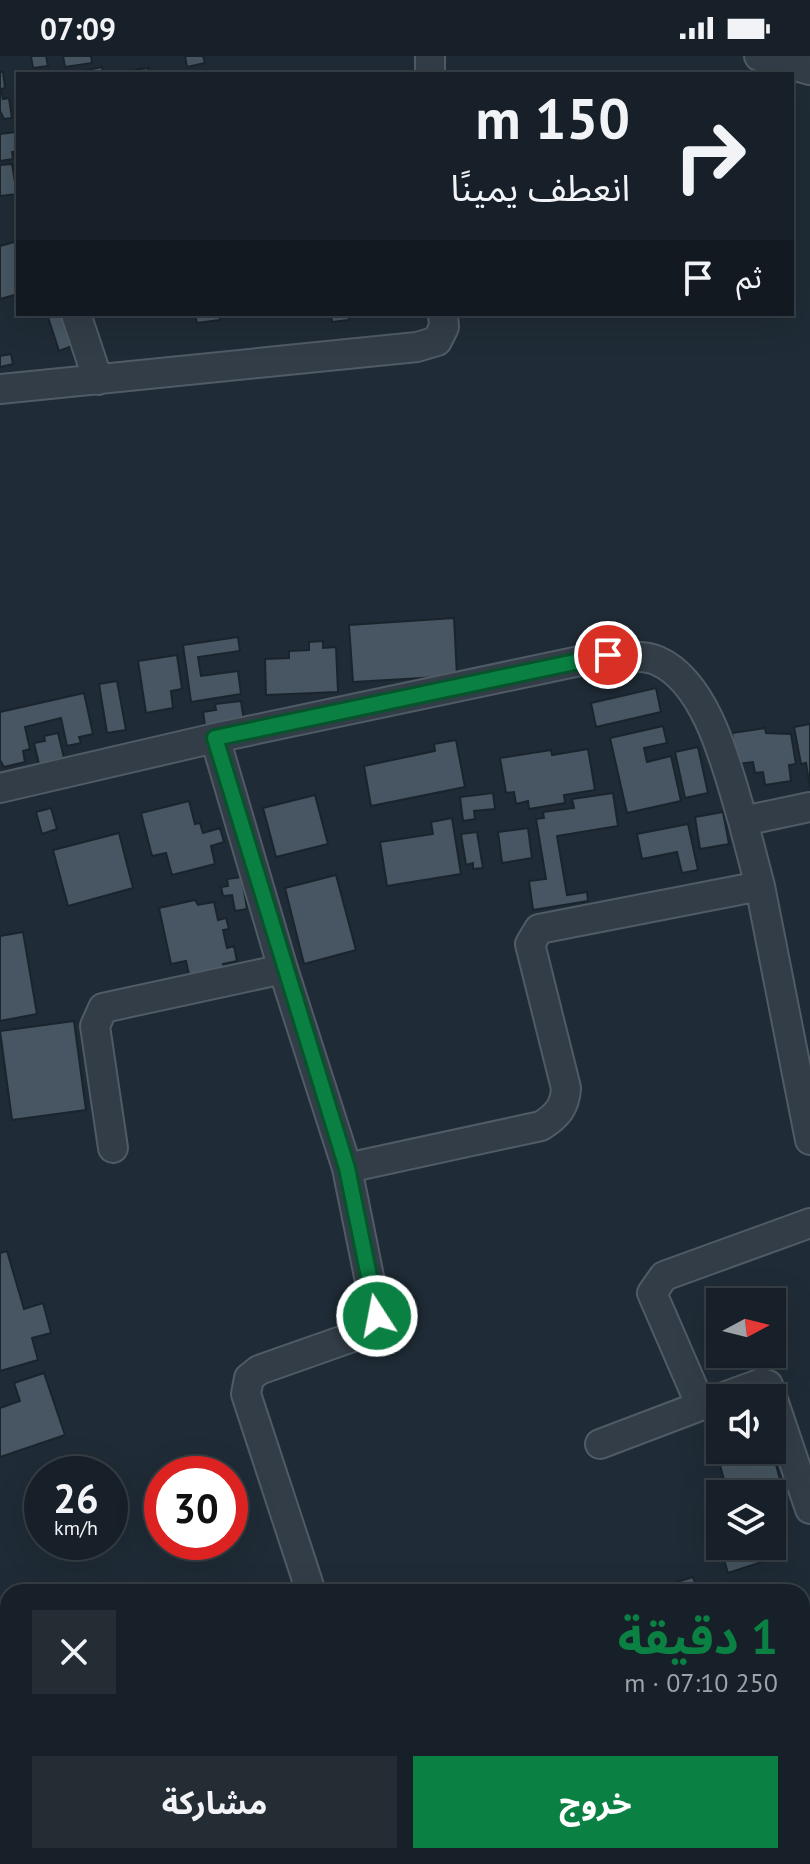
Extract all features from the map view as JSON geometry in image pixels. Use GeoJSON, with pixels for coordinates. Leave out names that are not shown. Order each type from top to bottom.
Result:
{"type":"FeatureCollection","features":[{"type":"Feature","properties":{"kind":"street"},"geometry":{"type":"LineString","coordinates":[[759,56],[810,70]]}},
{"type":"Feature","properties":{"kind":"street"},"geometry":{"type":"LineString","coordinates":[[77,316],[98,380]]}},
{"type":"Feature","properties":{"kind":"street"},"geometry":{"type":"LineString","coordinates":[[0,389],[417,347],[437,341],[444,327],[443,316]]}},
{"type":"Feature","properties":{"kind":"street"},"geometry":{"type":"LineString","coordinates":[[0,788],[215,738],[608,655],[656,660],[684,678],[698,700],[725,762],[760,886],[810,1140]]}},
{"type":"Feature","properties":{"kind":"street"},"geometry":{"type":"LineString","coordinates":[[215,738],[283,969],[347,1168],[377,1316],[374,1325],[364,1333],[259,1370],[249,1378],[246,1394],[308,1584]]}},
{"type":"Feature","properties":{"kind":"street"},"geometry":{"type":"LineString","coordinates":[[743,821],[810,807]]}},
{"type":"Feature","properties":{"kind":"street"},"geometry":{"type":"LineString","coordinates":[[347,1168],[541,1126],[554,1118],[565,1103],[566,1088],[530,944],[539,929],[760,886]]}},
{"type":"Feature","properties":{"kind":"street"},"geometry":{"type":"LineString","coordinates":[[113,1148],[95,1026],[103,1008],[283,969]]}},
{"type":"Feature","properties":{"kind":"street"},"geometry":{"type":"LineString","coordinates":[[706,1387],[652,1293],[657,1282],[664,1276],[810,1223]]}},
{"type":"Feature","properties":{"kind":"street"},"geometry":{"type":"LineString","coordinates":[[600,1444],[706,1404]]}},
{"type":"Feature","properties":{"kind":"street"},"geometry":{"type":"LineString","coordinates":[[786,1438],[810,1509]]}},
{"type":"Feature","properties":{"kind":"building"},"geometry":{"type":"Polygon","coordinates":[[[31,56],[46,56],[48,66],[33,68],[31,56]]]}},
{"type":"Feature","properties":{"kind":"building"},"geometry":{"type":"Polygon","coordinates":[[[63,56],[91,56],[92,63],[65,67],[63,56]]]}},
{"type":"Feature","properties":{"kind":"building"},"geometry":{"type":"Polygon","coordinates":[[[185,56],[203,56],[205,63],[187,67],[185,56]]]}},
{"type":"Feature","properties":{"kind":"building"},"geometry":{"type":"Polygon","coordinates":[[[102,67],[103,72],[78,72],[102,67]]]}},
{"type":"Feature","properties":{"kind":"building"},"geometry":{"type":"Polygon","coordinates":[[[148,68],[149,72],[120,72],[148,68]]]}},
{"type":"Feature","properties":{"kind":"building"},"geometry":{"type":"Polygon","coordinates":[[[0,72],[3,72],[5,88],[1,89],[3,99],[9,98],[12,118],[4,119],[0,111],[0,72]]]}},
{"type":"Feature","properties":{"kind":"building"},"geometry":{"type":"Polygon","coordinates":[[[16,132],[13,159],[0,161],[0,134],[16,132]]]}},
{"type":"Feature","properties":{"kind":"building"},"geometry":{"type":"Polygon","coordinates":[[[12,164],[16,194],[0,196],[0,165],[12,164]]]}},
{"type":"Feature","properties":{"kind":"building"},"geometry":{"type":"Polygon","coordinates":[[[16,242],[16,295],[0,299],[0,246],[16,242]]]}},
{"type":"Feature","properties":{"kind":"building"},"geometry":{"type":"Polygon","coordinates":[[[48,316],[66,316],[75,345],[59,351],[48,316]]]}},
{"type":"Feature","properties":{"kind":"building"},"geometry":{"type":"Polygon","coordinates":[[[195,316],[219,316],[220,320],[197,323],[195,316]]]}},
{"type":"Feature","properties":{"kind":"building"},"geometry":{"type":"Polygon","coordinates":[[[331,316],[348,316],[349,320],[332,322],[331,316]]]}},
{"type":"Feature","properties":{"kind":"building"},"geometry":{"type":"Polygon","coordinates":[[[11,354],[13,364],[0,367],[0,356],[11,354]]]}},
{"type":"Feature","properties":{"kind":"building"},"geometry":{"type":"Polygon","coordinates":[[[454,618],[457,676],[353,682],[349,625],[454,618]]]}},
{"type":"Feature","properties":{"kind":"building"},"geometry":{"type":"Polygon","coordinates":[[[238,637],[240,651],[198,657],[201,676],[238,671],[241,694],[191,702],[183,645],[238,637]]]}},
{"type":"Feature","properties":{"kind":"building"},"geometry":{"type":"Polygon","coordinates":[[[323,641],[323,648],[336,647],[338,692],[266,695],[265,659],[289,658],[289,651],[309,650],[309,642],[323,641]]]}},
{"type":"Feature","properties":{"kind":"building"},"geometry":{"type":"Polygon","coordinates":[[[177,655],[182,689],[171,691],[173,708],[146,713],[138,661],[177,655]]]}},
{"type":"Feature","properties":{"kind":"building"},"geometry":{"type":"Polygon","coordinates":[[[117,681],[126,730],[107,733],[99,684],[117,681]]]}},
{"type":"Feature","properties":{"kind":"building"},"geometry":{"type":"Polygon","coordinates":[[[656,688],[661,712],[596,727],[591,703],[656,688]]]}},
{"type":"Feature","properties":{"kind":"building"},"geometry":{"type":"Polygon","coordinates":[[[84,693],[93,734],[79,737],[81,743],[67,746],[61,718],[25,727],[30,749],[23,751],[25,762],[4,767],[0,760],[0,712],[84,693]]]}},
{"type":"Feature","properties":{"kind":"building"},"geometry":{"type":"Polygon","coordinates":[[[241,701],[244,721],[205,726],[203,712],[216,710],[215,704],[241,701]]]}},
{"type":"Feature","properties":{"kind":"building"},"geometry":{"type":"Polygon","coordinates":[[[810,724],[810,787],[806,763],[801,764],[794,727],[810,724]]]}},
{"type":"Feature","properties":{"kind":"building"},"geometry":{"type":"Polygon","coordinates":[[[663,726],[667,743],[644,748],[647,762],[671,756],[681,801],[627,813],[610,738],[663,726]]]}},
{"type":"Feature","properties":{"kind":"building"},"geometry":{"type":"Polygon","coordinates":[[[765,728],[766,733],[791,734],[796,764],[789,765],[791,781],[765,785],[763,772],[755,773],[753,762],[737,764],[732,733],[765,728]]]}},
{"type":"Feature","properties":{"kind":"building"},"geometry":{"type":"Polygon","coordinates":[[[58,733],[64,758],[39,764],[34,743],[45,741],[44,736],[58,733]]]}},
{"type":"Feature","properties":{"kind":"building"},"geometry":{"type":"Polygon","coordinates":[[[456,740],[465,787],[371,806],[364,766],[435,751],[434,744],[456,740]]]}},
{"type":"Feature","properties":{"kind":"building"},"geometry":{"type":"Polygon","coordinates":[[[698,747],[708,793],[685,798],[675,752],[698,747]]]}},
{"type":"Feature","properties":{"kind":"building"},"geometry":{"type":"Polygon","coordinates":[[[588,749],[595,790],[564,795],[565,803],[529,809],[528,801],[516,804],[514,792],[506,793],[500,758],[551,750],[552,755],[588,749]]]}},
{"type":"Feature","properties":{"kind":"building"},"geometry":{"type":"Polygon","coordinates":[[[493,793],[495,809],[474,811],[475,819],[463,821],[460,797],[493,793]]]}},
{"type":"Feature","properties":{"kind":"building"},"geometry":{"type":"Polygon","coordinates":[[[613,793],[618,826],[557,836],[567,895],[587,892],[588,901],[533,910],[529,881],[546,879],[536,819],[544,818],[543,812],[574,808],[572,799],[613,793]]]}},
{"type":"Feature","properties":{"kind":"building"},"geometry":{"type":"Polygon","coordinates":[[[315,795],[328,844],[276,857],[263,808],[315,795]]]}},
{"type":"Feature","properties":{"kind":"building"},"geometry":{"type":"Polygon","coordinates":[[[189,801],[195,824],[200,823],[203,833],[220,828],[224,842],[211,846],[215,864],[172,875],[166,853],[152,856],[141,813],[189,801]]]}},
{"type":"Feature","properties":{"kind":"building"},"geometry":{"type":"Polygon","coordinates":[[[51,808],[57,829],[42,834],[36,812],[51,808]]]}},
{"type":"Feature","properties":{"kind":"building"},"geometry":{"type":"Polygon","coordinates":[[[723,812],[729,844],[700,849],[695,817],[723,812]]]}},
{"type":"Feature","properties":{"kind":"building"},"geometry":{"type":"Polygon","coordinates":[[[452,818],[461,874],[387,886],[380,842],[433,834],[431,822],[452,818]]]}},
{"type":"Feature","properties":{"kind":"building"},"geometry":{"type":"Polygon","coordinates":[[[688,824],[698,870],[682,873],[677,852],[642,859],[637,834],[688,824]]]}},
{"type":"Feature","properties":{"kind":"building"},"geometry":{"type":"Polygon","coordinates":[[[528,828],[532,858],[502,863],[498,832],[528,828]]]}},
{"type":"Feature","properties":{"kind":"building"},"geometry":{"type":"Polygon","coordinates":[[[477,832],[483,868],[473,869],[473,863],[466,865],[461,834],[477,832]]]}},
{"type":"Feature","properties":{"kind":"building"},"geometry":{"type":"Polygon","coordinates":[[[119,833],[133,888],[68,906],[53,850],[119,833]]]}},
{"type":"Feature","properties":{"kind":"building"},"geometry":{"type":"Polygon","coordinates":[[[336,875],[356,950],[304,964],[285,888],[336,875]]]}},
{"type":"Feature","properties":{"kind":"building"},"geometry":{"type":"Polygon","coordinates":[[[242,877],[247,909],[235,911],[232,895],[223,896],[221,887],[228,886],[227,879],[242,877]]]}},
{"type":"Feature","properties":{"kind":"building"},"geometry":{"type":"Polygon","coordinates":[[[195,900],[198,905],[214,902],[218,920],[226,918],[229,929],[223,930],[227,948],[234,946],[237,961],[223,964],[224,969],[191,984],[186,961],[171,964],[159,908],[195,900]]]}},
{"type":"Feature","properties":{"kind":"building"},"geometry":{"type":"Polygon","coordinates":[[[23,932],[37,1014],[0,1021],[0,936],[23,932]]]}},
{"type":"Feature","properties":{"kind":"building"},"geometry":{"type":"Polygon","coordinates":[[[74,1021],[86,1110],[12,1120],[0,1031],[74,1021]]]}},
{"type":"Feature","properties":{"kind":"building"},"geometry":{"type":"Polygon","coordinates":[[[7,1251],[24,1309],[43,1303],[51,1333],[32,1338],[38,1360],[0,1371],[0,1253],[7,1251]]]}},
{"type":"Feature","properties":{"kind":"building"},"geometry":{"type":"Polygon","coordinates":[[[44,1373],[65,1435],[0,1457],[0,1408],[20,1401],[14,1383],[44,1373]]]}},
{"type":"Feature","properties":{"kind":"building"},"geometry":{"type":"Polygon","coordinates":[[[720,1464],[776,1464],[780,1480],[724,1480],[720,1464]]]}},
{"type":"Feature","properties":{"kind":"building"},"geometry":{"type":"Polygon","coordinates":[[[724,1560],[768,1560],[728,1573],[724,1560]]]}},
{"type":"Feature","properties":{"kind":"building"},"geometry":{"type":"Polygon","coordinates":[[[693,1577],[695,1584],[671,1584],[693,1577]]]}},
{"type":"Feature","properties":{"kind":"route"},"geometry":{"type":"LineString","coordinates":[[377,1316],[347,1168],[283,969],[215,738],[608,655]]}}]}
